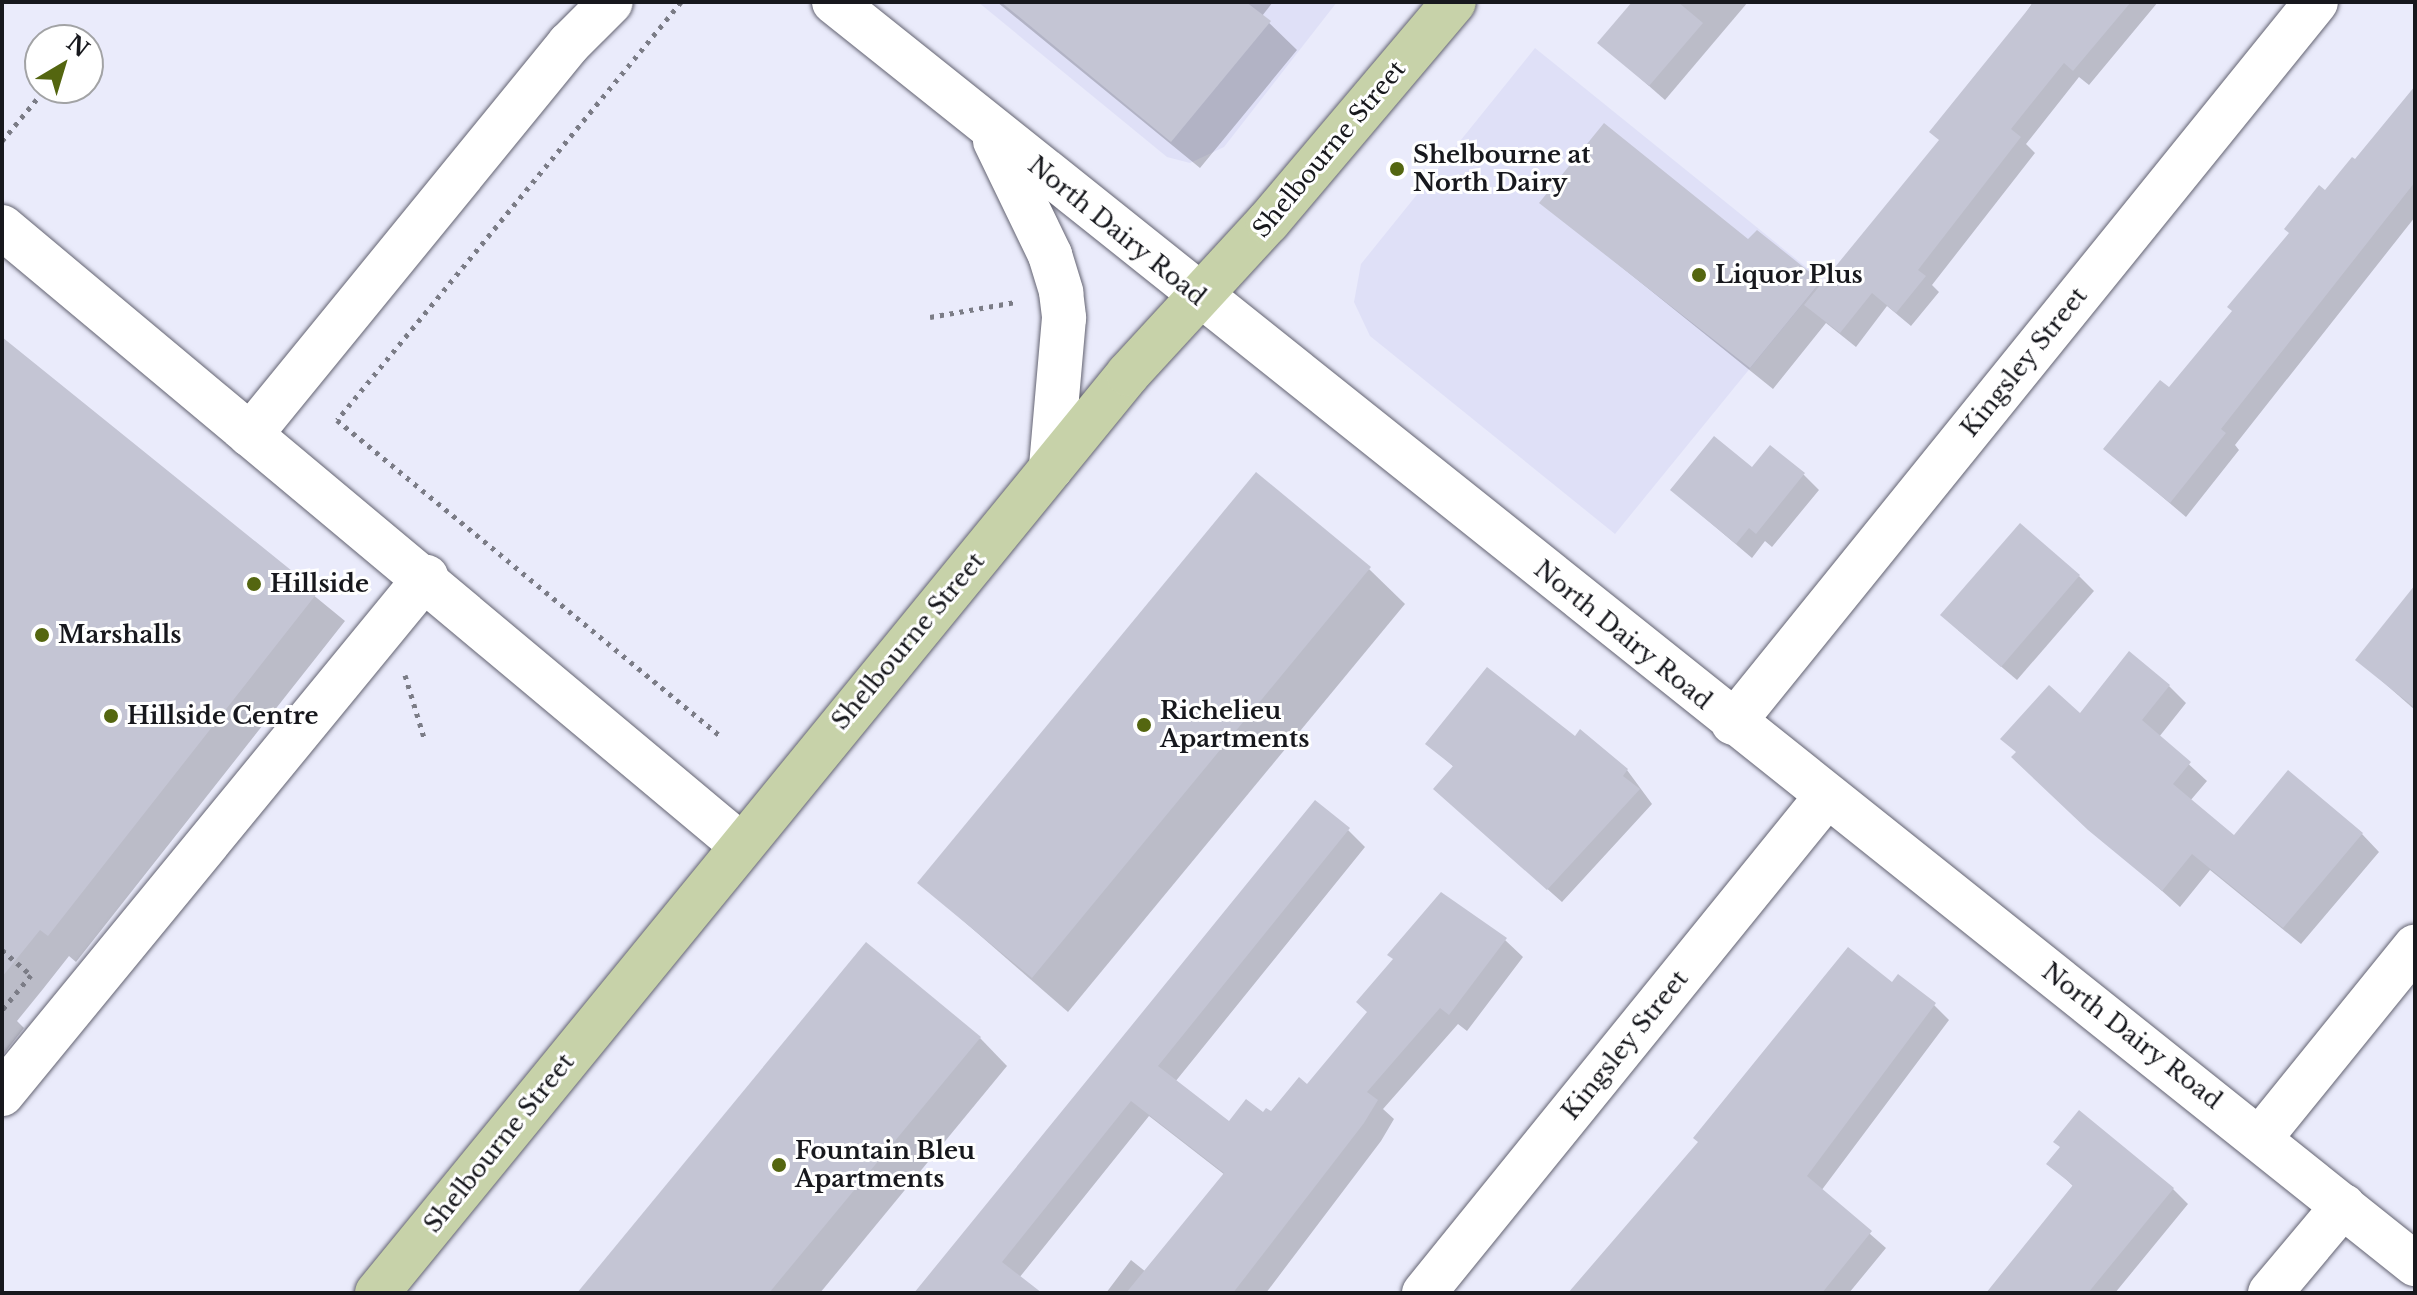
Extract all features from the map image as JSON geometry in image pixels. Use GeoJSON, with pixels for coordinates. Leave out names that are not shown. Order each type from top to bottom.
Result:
{"type":"FeatureCollection","features":[{"type":"Feature","properties":{"kind":"main road","name":"Shelbourne Street"},"geometry":{"type":"LineString","coordinates":[[377,1293],[740,844],[1051,468],[1454,2]]}},
{"type":"Feature","properties":{"kind":"street"},"geometry":{"type":"LineString","coordinates":[[250,435],[560,56],[611,2]]}},
{"type":"Feature","properties":{"kind":"street","name":"North Dairy Road"},"geometry":{"type":"LineString","coordinates":[[834,2],[1826,797],[2261,1137],[2415,1264]]}},
{"type":"Feature","properties":{"kind":"street","name":"Kingsley Street"},"geometry":{"type":"LineString","coordinates":[[1733,723],[2316,2]]}},
{"type":"Feature","properties":{"kind":"street"},"geometry":{"type":"LineString","coordinates":[[988,128],[1050,255],[1061,292],[1063,331],[1051,468]]}},
{"type":"Feature","properties":{"kind":"street"},"geometry":{"type":"LineString","coordinates":[[2,227],[250,435],[426,577],[740,844]]}},
{"type":"Feature","properties":{"kind":"street"},"geometry":{"type":"LineString","coordinates":[[2,1094],[426,577]]}},
{"type":"Feature","properties":{"kind":"street","name":"Kingsley Street"},"geometry":{"type":"LineString","coordinates":[[1424,1293],[1826,797]]}},
{"type":"Feature","properties":{"kind":"street"},"geometry":{"type":"LineString","coordinates":[[2261,1137],[2415,947]]}},
{"type":"Feature","properties":{"kind":"street"},"geometry":{"type":"LineString","coordinates":[[2270,1293],[2343,1206]]}},
{"type":"Feature","properties":{"kind":"path"},"geometry":{"type":"LineString","coordinates":[[681,2],[337,420],[721,737]]}},
{"type":"Feature","properties":{"kind":"path"},"geometry":{"type":"LineString","coordinates":[[2,141],[33,104]]}},
{"type":"Feature","properties":{"kind":"path"},"geometry":{"type":"LineString","coordinates":[[930,317],[1032,299]]}},
{"type":"Feature","properties":{"kind":"path"},"geometry":{"type":"LineString","coordinates":[[398,669],[410,679],[425,741]]}},
{"type":"Feature","properties":{"kind":"path"},"geometry":{"type":"LineString","coordinates":[[2,950],[31,975],[2,1010]]}},
{"type":"Feature","properties":{"kind":"shaded area"},"geometry":{"type":"Polygon","coordinates":[[[978,2],[1337,2],[1224,147],[1190,163],[1167,157],[978,2]]]}},
{"type":"Feature","properties":{"kind":"shaded area"},"geometry":{"type":"Polygon","coordinates":[[[1535,48],[1822,280],[1615,534],[1370,336],[1354,302],[1361,264],[1535,48]]]}},
{"type":"Feature","properties":{"kind":"building"},"geometry":{"type":"Polygon","coordinates":[[[1001,2],[1246,2],[1271,21],[1171,142],[1001,2]]]}},
{"type":"Feature","properties":{"kind":"building"},"geometry":{"type":"Polygon","coordinates":[[[1632,2],[1678,2],[1703,23],[1649,86],[1597,43],[1632,2]]]}},
{"type":"Feature","properties":{"kind":"building"},"geometry":{"type":"Polygon","coordinates":[[[2034,2],[2131,2],[2073,71],[2064,63],[2011,129],[2021,137],[1918,270],[1926,276],[1896,313],[1872,293],[1840,333],[1804,305],[1939,140],[1929,132],[2034,2]]]}},
{"type":"Feature","properties":{"kind":"building"},"geometry":{"type":"Polygon","coordinates":[[[2415,86],[2415,182],[2221,429],[2226,433],[2170,503],[2103,449],[2160,380],[2169,387],[2232,311],[2227,307],[2289,233],[2284,229],[2319,185],[2325,190],[2415,86]]]}},
{"type":"Feature","properties":{"kind":"building","name":"Liquor Plus"},"geometry":{"type":"Polygon","coordinates":[[[1604,123],[1748,239],[1757,230],[1821,281],[1750,368],[1539,203],[1604,123]]]}},
{"type":"Feature","properties":{"kind":"building","name":"Hillside Centre"},"geometry":{"type":"Polygon","coordinates":[[[2,337],[318,592],[48,936],[40,930],[2,977],[2,337]]]}},
{"type":"Feature","properties":{"kind":"building"},"geometry":{"type":"Polygon","coordinates":[[[1714,436],[1752,467],[1770,445],[1805,473],[1756,534],[1749,528],[1736,544],[1670,490],[1714,436]]]}},
{"type":"Feature","properties":{"kind":"building","name":"Richelieu Apartments"},"geometry":{"type":"Polygon","coordinates":[[[1256,472],[1371,567],[1032,978],[917,883],[1256,472]]]}},
{"type":"Feature","properties":{"kind":"building"},"geometry":{"type":"Polygon","coordinates":[[[2020,523],[2080,575],[2001,667],[1940,615],[2020,523]]]}},
{"type":"Feature","properties":{"kind":"building"},"geometry":{"type":"Polygon","coordinates":[[[2415,585],[2415,708],[2355,660],[2415,585]]]}},
{"type":"Feature","properties":{"kind":"building"},"geometry":{"type":"Polygon","coordinates":[[[2129,651],[2170,685],[2142,720],[2191,762],[2173,784],[2234,835],[2288,770],[2363,833],[2283,928],[2192,854],[2162,891],[2088,830],[2011,757],[2016,752],[2000,739],[2049,685],[2080,713],[2129,651]]]}},
{"type":"Feature","properties":{"kind":"building"},"geometry":{"type":"Polygon","coordinates":[[[1487,667],[1575,736],[1580,729],[1628,769],[1623,776],[1640,789],[1547,890],[1433,789],[1453,766],[1425,744],[1487,667]]]}},
{"type":"Feature","properties":{"kind":"building"},"geometry":{"type":"Polygon","coordinates":[[[1315,800],[1350,828],[1158,1066],[1229,1121],[1246,1099],[1263,1112],[1266,1108],[1271,1111],[1299,1077],[1307,1084],[1367,1012],[1356,1002],[1393,959],[1387,955],[1441,892],[1507,938],[1449,1015],[1440,1008],[1367,1092],[1378,1100],[1364,1123],[1233,1293],[1126,1293],[1224,1173],[1131,1101],[1002,1262],[1042,1293],[914,1293],[1315,800]]]}},
{"type":"Feature","properties":{"kind":"building","name":"Fountain Bleu Apartments"},"geometry":{"type":"Polygon","coordinates":[[[866,942],[981,1037],[769,1293],[577,1293],[866,942]]]}},
{"type":"Feature","properties":{"kind":"building"},"geometry":{"type":"Polygon","coordinates":[[[1848,947],[1892,982],[1898,974],[1936,1003],[1807,1176],[1872,1231],[1822,1293],[1568,1293],[1698,1142],[1693,1138],[1848,947]]]}},
{"type":"Feature","properties":{"kind":"building"},"geometry":{"type":"Polygon","coordinates":[[[2079,1110],[2174,1188],[2088,1293],[1986,1293],[2073,1185],[2046,1164],[2060,1147],[2053,1142],[2079,1110]]]}},
{"type":"Feature","properties":{"kind":"place","name":"Shelbourne at North Dairy"},"geometry":{"type":"Point","coordinates":[1397,169]}},
{"type":"Feature","properties":{"kind":"place","name":"Liquor Plus"},"geometry":{"type":"Point","coordinates":[1699,275]}},
{"type":"Feature","properties":{"kind":"place","name":"Hillside"},"geometry":{"type":"Point","coordinates":[254,584]}},
{"type":"Feature","properties":{"kind":"place","name":"Marshalls"},"geometry":{"type":"Point","coordinates":[42,635]}},
{"type":"Feature","properties":{"kind":"place","name":"Hillside Centre"},"geometry":{"type":"Point","coordinates":[111,716]}},
{"type":"Feature","properties":{"kind":"place","name":"Richelieu Apartments"},"geometry":{"type":"Point","coordinates":[1144,725]}},
{"type":"Feature","properties":{"kind":"place","name":"Fountain Bleu Apartments"},"geometry":{"type":"Point","coordinates":[779,1165]}}]}
